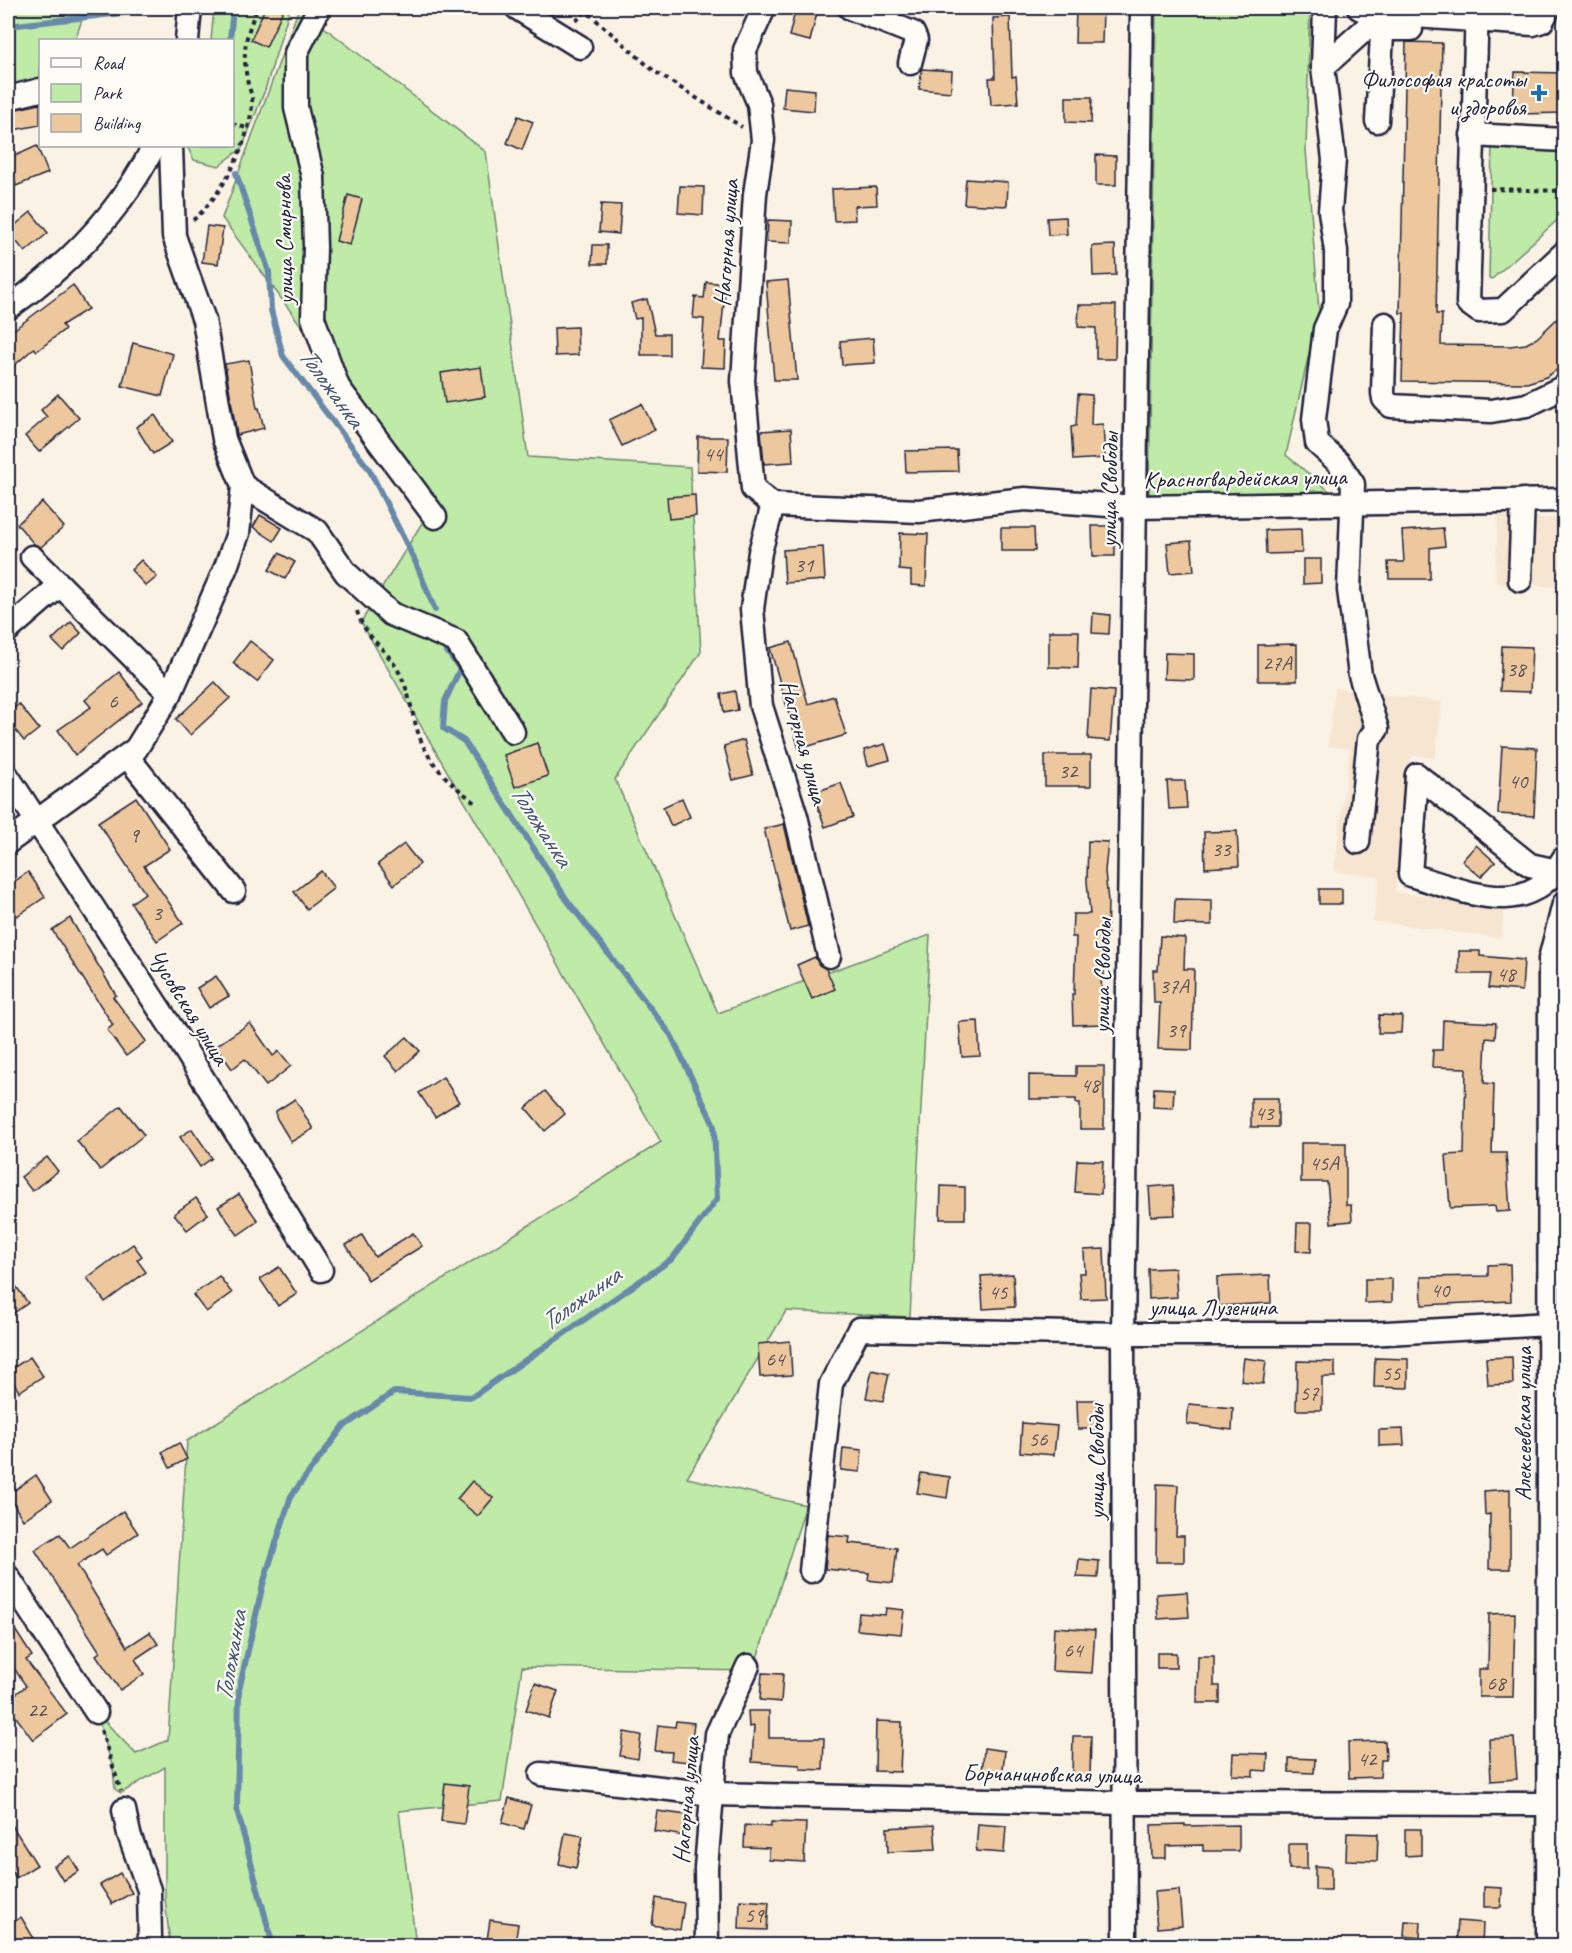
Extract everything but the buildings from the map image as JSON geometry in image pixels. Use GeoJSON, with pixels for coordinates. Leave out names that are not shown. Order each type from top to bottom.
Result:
{"type":"FeatureCollection","features":[{"type":"Feature","properties":{"kind":"street"},"geometry":{"type":"LineString","coordinates":[[186,39],[190,8]]}},
{"type":"Feature","properties":{"kind":"street","name":"улица Смирнова"},"geometry":{"type":"LineString","coordinates":[[319,8],[296,53],[296,108],[313,177],[315,247],[313,318],[338,387],[435,517]]}},
{"type":"Feature","properties":{"kind":"street"},"geometry":{"type":"LineString","coordinates":[[517,8],[575,37]]}},
{"type":"Feature","properties":{"kind":"street","name":"Нагорная улица"},"geometry":{"type":"LineString","coordinates":[[764,8],[745,50],[746,73],[759,104],[763,140],[755,194],[743,381],[753,489],[773,505],[760,552],[752,609],[761,706],[796,816],[829,956]]}},
{"type":"Feature","properties":{"kind":"street"},"geometry":{"type":"LineString","coordinates":[[850,8],[913,33],[916,40],[910,63]]}},
{"type":"Feature","properties":{"kind":"street","name":"улица Свободы"},"geometry":{"type":"LineString","coordinates":[[1125,1946],[1124,1334],[1142,8]]}},
{"type":"Feature","properties":{"kind":"street"},"geometry":{"type":"LineString","coordinates":[[1325,8],[1323,67],[1334,160],[1330,211],[1336,251],[1336,304],[1325,329],[1314,419],[1317,443],[1340,463],[1353,484],[1350,590],[1360,675],[1377,729],[1369,739],[1358,842]]}},
{"type":"Feature","properties":{"kind":"street"},"geometry":{"type":"LineString","coordinates":[[1359,8],[1370,13],[1382,14],[1477,14],[1533,24],[1542,21],[1554,8]]}},
{"type":"Feature","properties":{"kind":"street"},"geometry":{"type":"LineString","coordinates":[[1323,67],[1382,14]]}},
{"type":"Feature","properties":{"kind":"street"},"geometry":{"type":"LineString","coordinates":[[1477,14],[1467,296],[1472,308],[1479,311],[1503,310],[1564,253]]}},
{"type":"Feature","properties":{"kind":"street"},"geometry":{"type":"LineString","coordinates":[[1377,121],[1380,42],[1388,29],[1457,31],[1475,47]]}},
{"type":"Feature","properties":{"kind":"street"},"geometry":{"type":"LineString","coordinates":[[8,98],[39,90]]}},
{"type":"Feature","properties":{"kind":"street"},"geometry":{"type":"LineString","coordinates":[[1472,135],[1564,140]]}},
{"type":"Feature","properties":{"kind":"street"},"geometry":{"type":"LineString","coordinates":[[8,308],[67,263],[104,222],[153,147]]}},
{"type":"Feature","properties":{"kind":"street"},"geometry":{"type":"LineString","coordinates":[[8,842],[131,753],[170,694],[235,541],[243,486],[224,439],[204,320],[174,236],[171,147]]}},
{"type":"Feature","properties":{"kind":"street"},"geometry":{"type":"LineString","coordinates":[[1385,324],[1383,393],[1384,399],[1391,406],[1491,411],[1527,405],[1564,387]]}},
{"type":"Feature","properties":{"kind":"street"},"geometry":{"type":"LineString","coordinates":[[243,486],[317,531],[346,573],[391,614],[456,641],[513,732]]}},
{"type":"Feature","properties":{"kind":"street","name":"Красногвардейская улица"},"geometry":{"type":"LineString","coordinates":[[773,505],[919,511],[1026,499],[1136,507],[1564,500]]}},
{"type":"Feature","properties":{"kind":"street"},"geometry":{"type":"LineString","coordinates":[[1520,580],[1523,500]]}},
{"type":"Feature","properties":{"kind":"street"},"geometry":{"type":"LineString","coordinates":[[32,557],[170,694]]}},
{"type":"Feature","properties":{"kind":"street"},"geometry":{"type":"LineString","coordinates":[[8,630],[60,585]]}},
{"type":"Feature","properties":{"kind":"street"},"geometry":{"type":"LineString","coordinates":[[131,753],[234,891]]}},
{"type":"Feature","properties":{"kind":"street"},"geometry":{"type":"LineString","coordinates":[[1417,775],[1530,865],[1562,869],[1523,896],[1497,899],[1410,875],[1417,775]]}},
{"type":"Feature","properties":{"kind":"street","name":"Чусовская улица"},"geometry":{"type":"LineString","coordinates":[[8,777],[172,1030],[321,1269]]}},
{"type":"Feature","properties":{"kind":"street","name":"Алексеевская улица"},"geometry":{"type":"LineString","coordinates":[[1548,1946],[1557,1804],[1557,1011],[1550,959],[1564,904]]}},
{"type":"Feature","properties":{"kind":"street","name":"улица Лузенина"},"geometry":{"type":"LineString","coordinates":[[811,1571],[831,1384],[859,1329],[1124,1334],[1368,1334],[1557,1328]]}},
{"type":"Feature","properties":{"kind":"street"},"geometry":{"type":"LineString","coordinates":[[8,1577],[96,1712]]}},
{"type":"Feature","properties":{"kind":"street","name":"Нагорная улица"},"geometry":{"type":"LineString","coordinates":[[706,1946],[706,1868],[717,1734],[748,1666]]}},
{"type":"Feature","properties":{"kind":"street","name":"Борчаниновская улица"},"geometry":{"type":"LineString","coordinates":[[541,1774],[712,1794],[1123,1803],[1557,1804]]}},
{"type":"Feature","properties":{"kind":"street"},"geometry":{"type":"LineString","coordinates":[[124,1810],[129,1834],[149,1890],[150,1939],[146,1946]]}},
{"type":"Feature","properties":{"kind":"path"},"geometry":{"type":"LineString","coordinates":[[174,236],[210,206],[231,169],[247,128],[253,100],[243,45],[257,8]]}},
{"type":"Feature","properties":{"kind":"path"},"geometry":{"type":"LineString","coordinates":[[575,37],[586,11],[654,71],[763,140]]}},
{"type":"Feature","properties":{"kind":"path"},"geometry":{"type":"LineString","coordinates":[[234,125],[247,128]]}},
{"type":"Feature","properties":{"kind":"path"},"geometry":{"type":"LineString","coordinates":[[1470,189],[1564,191]]}},
{"type":"Feature","properties":{"kind":"path"},"geometry":{"type":"LineString","coordinates":[[355,604],[361,625],[398,669],[410,697],[417,731],[432,764],[445,779],[477,804]]}},
{"type":"Feature","properties":{"kind":"path"},"geometry":{"type":"LineString","coordinates":[[96,1712],[124,1810]]}},
{"type":"Feature","properties":{"kind":"shaded area"},"geometry":{"type":"Polygon","coordinates":[[[1498,515],[1564,519],[1561,587],[1495,583],[1498,515]]]}},
{"type":"Feature","properties":{"kind":"shaded area"},"geometry":{"type":"Polygon","coordinates":[[[1335,688],[1442,702],[1435,758],[1412,755],[1395,892],[1505,906],[1501,938],[1373,921],[1379,877],[1334,871],[1350,749],[1328,746],[1335,688]]]}},
{"type":"Feature","properties":{"kind":"green space"},"geometry":{"type":"Polygon","coordinates":[[[8,8],[86,8],[75,39],[39,39],[39,89],[8,96],[8,8]]]}},
{"type":"Feature","properties":{"kind":"green space"},"geometry":{"type":"Polygon","coordinates":[[[214,8],[290,8],[265,90],[242,148],[219,166],[194,160],[188,147],[234,147],[234,39],[211,39],[214,8]]]}},
{"type":"Feature","properties":{"kind":"green space"},"geometry":{"type":"Polygon","coordinates":[[[299,8],[486,152],[528,457],[690,467],[701,652],[615,779],[718,1013],[930,935],[910,1317],[786,1311],[687,1478],[806,1505],[753,1671],[522,1667],[502,1801],[399,1811],[416,1945],[170,1945],[165,1898],[165,1767],[121,1793],[115,1789],[113,1768],[96,1712],[136,1754],[168,1740],[187,1441],[661,1142],[361,622],[433,505],[222,218],[299,8]]]}},
{"type":"Feature","properties":{"kind":"green space"},"geometry":{"type":"Polygon","coordinates":[[[1156,8],[1310,8],[1306,150],[1319,310],[1286,455],[1333,494],[1149,498],[1156,8]]]}},
{"type":"Feature","properties":{"kind":"green space"},"geometry":{"type":"Polygon","coordinates":[[[1492,144],[1564,150],[1564,214],[1492,279],[1489,278],[1492,144]]]}},
{"type":"Feature","properties":{"kind":"waterway"},"geometry":{"type":"LineString","coordinates":[[8,26],[122,13],[125,8]]}},
{"type":"Feature","properties":{"kind":"waterway","name":"Толожанка"},"geometry":{"type":"LineString","coordinates":[[230,39],[233,8]]}},
{"type":"Feature","properties":{"kind":"waterway","name":"Толожанка"},"geometry":{"type":"LineString","coordinates":[[236,173],[269,272],[271,310],[283,356],[369,469],[416,563],[435,610]]}},
{"type":"Feature","properties":{"kind":"waterway","name":"Толожанка"},"geometry":{"type":"LineString","coordinates":[[273,1946],[237,1810],[239,1690],[263,1584],[291,1496],[343,1427],[394,1392],[472,1397],[672,1259],[717,1199],[714,1125],[671,1035],[567,900],[464,741],[443,728],[445,701],[460,669],[441,643]]}},
{"type":"Feature","properties":{"kind":"place","name":"Философия красоты и здоровья"},"geometry":{"type":"Point","coordinates":[1539,93]}}]}
